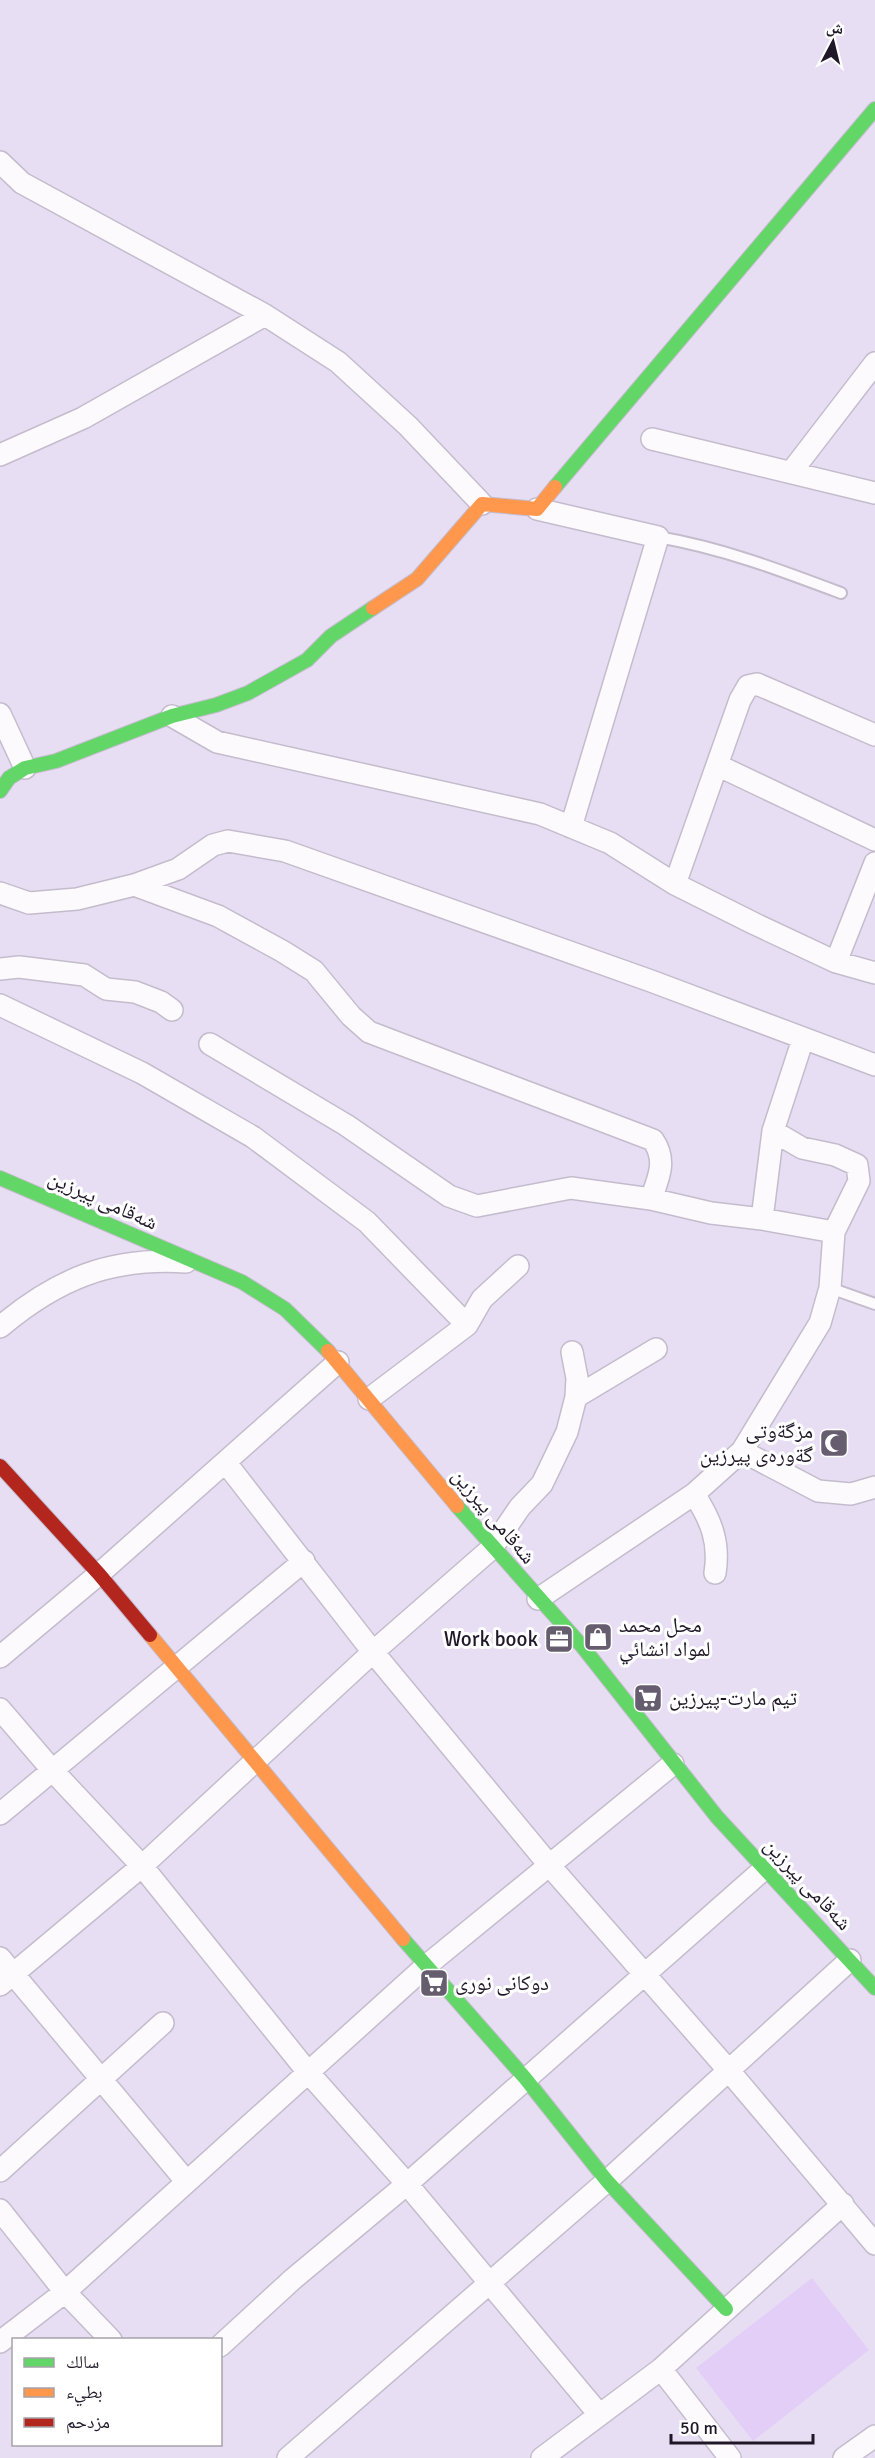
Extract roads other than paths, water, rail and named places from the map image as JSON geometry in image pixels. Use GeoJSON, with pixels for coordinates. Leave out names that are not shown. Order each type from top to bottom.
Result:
{"type":"FeatureCollection","features":[{"type":"Feature","properties":{"kind":"street"},"geometry":{"type":"LineString","coordinates":[[537,509],[875,109]]}},
{"type":"Feature","properties":{"kind":"street"},"geometry":{"type":"LineString","coordinates":[[0,162],[22,183],[265,315],[338,362],[408,426],[482,504],[537,509],[658,537],[571,827]]}},
{"type":"Feature","properties":{"kind":"street"},"geometry":{"type":"LineString","coordinates":[[0,455],[83,418],[265,315]]}},
{"type":"Feature","properties":{"kind":"street"},"geometry":{"type":"LineString","coordinates":[[792,471],[875,363]]}},
{"type":"Feature","properties":{"kind":"street"},"geometry":{"type":"LineString","coordinates":[[652,439],[792,471],[875,493]]}},
{"type":"Feature","properties":{"kind":"street"},"geometry":{"type":"LineString","coordinates":[[0,791],[9,778],[25,768],[96,747],[172,716],[216,705],[248,693],[307,660],[332,636],[417,579],[482,504]]}},
{"type":"Feature","properties":{"kind":"street"},"geometry":{"type":"LineString","coordinates":[[675,884],[740,700],[752,684],[875,735]]}},
{"type":"Feature","properties":{"kind":"street"},"geometry":{"type":"LineString","coordinates":[[0,714],[25,768]]}},
{"type":"Feature","properties":{"kind":"street"},"geometry":{"type":"LineString","coordinates":[[172,716],[217,742],[540,814],[610,843],[675,884],[836,962],[875,973]]}},
{"type":"Feature","properties":{"kind":"street"},"geometry":{"type":"LineString","coordinates":[[717,765],[875,840]]}},
{"type":"Feature","properties":{"kind":"street"},"geometry":{"type":"LineString","coordinates":[[0,893],[29,903],[77,899],[134,885],[178,869],[213,845],[228,841],[285,851],[651,981],[875,1065]]}},
{"type":"Feature","properties":{"kind":"street"},"geometry":{"type":"LineString","coordinates":[[836,962],[875,863]]}},
{"type":"Feature","properties":{"kind":"street"},"geometry":{"type":"LineString","coordinates":[[134,885],[218,916],[314,970],[351,1016],[369,1032],[653,1140],[661,1151],[660,1175],[651,1199]]}},
{"type":"Feature","properties":{"kind":"street"},"geometry":{"type":"LineString","coordinates":[[0,969],[19,967],[84,975],[106,988],[135,992],[161,1002],[172,1010]]}},
{"type":"Feature","properties":{"kind":"street"},"geometry":{"type":"LineString","coordinates":[[0,1005],[142,1073],[253,1137],[367,1222],[467,1325]]}},
{"type":"Feature","properties":{"kind":"street"},"geometry":{"type":"LineString","coordinates":[[762,1219],[773,1131],[803,1039]]}},
{"type":"Feature","properties":{"kind":"street"},"geometry":{"type":"LineString","coordinates":[[210,1044],[346,1125],[409,1170],[458,1200],[477,1206],[571,1188],[651,1199],[711,1213],[762,1219],[834,1232]]}},
{"type":"Feature","properties":{"kind":"street"},"geometry":{"type":"LineString","coordinates":[[538,1599],[694,1494],[742,1451],[820,1323],[830,1288],[834,1232],[859,1181],[857,1165],[835,1155],[802,1148],[773,1131]]}},
{"type":"Feature","properties":{"kind":"street","name":"شەقامی پیرزین"},"geometry":{"type":"LineString","coordinates":[[0,1178],[192,1263],[242,1282],[264,1295],[304,1325],[338,1362],[492,1548],[603,1671],[673,1764],[764,1869],[875,1988]]}},
{"type":"Feature","properties":{"kind":"street"},"geometry":{"type":"LineString","coordinates":[[0,1327],[34,1299],[78,1276],[123,1264],[146,1261],[192,1263]]}},
{"type":"Feature","properties":{"kind":"street"},"geometry":{"type":"LineString","coordinates":[[369,1399],[467,1325],[482,1299],[518,1266]]}},
{"type":"Feature","properties":{"kind":"street"},"geometry":{"type":"LineString","coordinates":[[576,1397],[656,1349]]}},
{"type":"Feature","properties":{"kind":"street"},"geometry":{"type":"LineString","coordinates":[[186,2181],[102,2078],[4,1972],[142,1866],[256,1763],[373,1652],[492,1548],[520,1507],[542,1484],[567,1432],[576,1397],[577,1378],[572,1352]]}},
{"type":"Feature","properties":{"kind":"street"},"geometry":{"type":"LineString","coordinates":[[0,1657],[99,1574],[338,1362]]}},
{"type":"Feature","properties":{"kind":"street"},"geometry":{"type":"LineString","coordinates":[[742,1451],[818,1491],[851,1494],[875,1487]]}},
{"type":"Feature","properties":{"kind":"street"},"geometry":{"type":"LineString","coordinates":[[226,1463],[373,1652],[550,1866],[730,2072],[875,2244]]}},
{"type":"Feature","properties":{"kind":"street"},"geometry":{"type":"LineString","coordinates":[[0,1466],[99,1574],[426,1966],[525,2078],[608,2181],[726,2309]]}},
{"type":"Feature","properties":{"kind":"street"},"geometry":{"type":"LineString","coordinates":[[694,1494],[712,1523],[718,1557],[715,1573]]}},
{"type":"Feature","properties":{"kind":"street"},"geometry":{"type":"LineString","coordinates":[[0,1814],[304,1561]]}},
{"type":"Feature","properties":{"kind":"street"},"geometry":{"type":"LineString","coordinates":[[0,1709],[52,1771],[142,1866],[307,2071],[407,2184],[598,2413]]}},
{"type":"Feature","properties":{"kind":"street"},"geometry":{"type":"LineString","coordinates":[[0,2342],[65,2292],[307,2071],[426,1966],[673,1764]]}},
{"type":"Feature","properties":{"kind":"street"},"geometry":{"type":"LineString","coordinates":[[222,2344],[293,2279],[407,2184],[764,1869]]}},
{"type":"Feature","properties":{"kind":"street"},"geometry":{"type":"LineString","coordinates":[[288,2458],[608,2181],[850,1960]]}},
{"type":"Feature","properties":{"kind":"street"},"geometry":{"type":"LineString","coordinates":[[0,2171],[163,2023]]}},
{"type":"Feature","properties":{"kind":"street"},"geometry":{"type":"LineString","coordinates":[[542,2458],[598,2413],[661,2368],[843,2204]]}},
{"type":"Feature","properties":{"kind":"street"},"geometry":{"type":"LineString","coordinates":[[0,2210],[65,2292],[109,2338]]}},
{"type":"Feature","properties":{"kind":"street"},"geometry":{"type":"LineString","coordinates":[[661,2368],[730,2458]]}},
{"type":"Feature","properties":{"kind":"street"},"geometry":{"type":"LineString","coordinates":[[844,2458],[875,2436]]}},
{"type":"Feature","properties":{"kind":"lane"},"geometry":{"type":"LineString","coordinates":[[658,537],[704,545],[748,558],[841,593]]}},
{"type":"Feature","properties":{"kind":"lane"},"geometry":{"type":"LineString","coordinates":[[830,1288],[875,1304]]}},
{"type":"Feature","properties":{"kind":"place","name":"مزگةوتی گةورەی پیرزین"},"geometry":{"type":"Point","coordinates":[834,1443]}},
{"type":"Feature","properties":{"kind":"place","name":"محل محمد لمواد انشائي"},"geometry":{"type":"Point","coordinates":[598,1637]}},
{"type":"Feature","properties":{"kind":"place","name":"Work book"},"geometry":{"type":"Point","coordinates":[559,1639]}},
{"type":"Feature","properties":{"kind":"place","name":"تیم مارت-پیرزین"},"geometry":{"type":"Point","coordinates":[648,1698]}},
{"type":"Feature","properties":{"kind":"place","name":"دوکانی نوری"},"geometry":{"type":"Point","coordinates":[434,1983]}}]}
